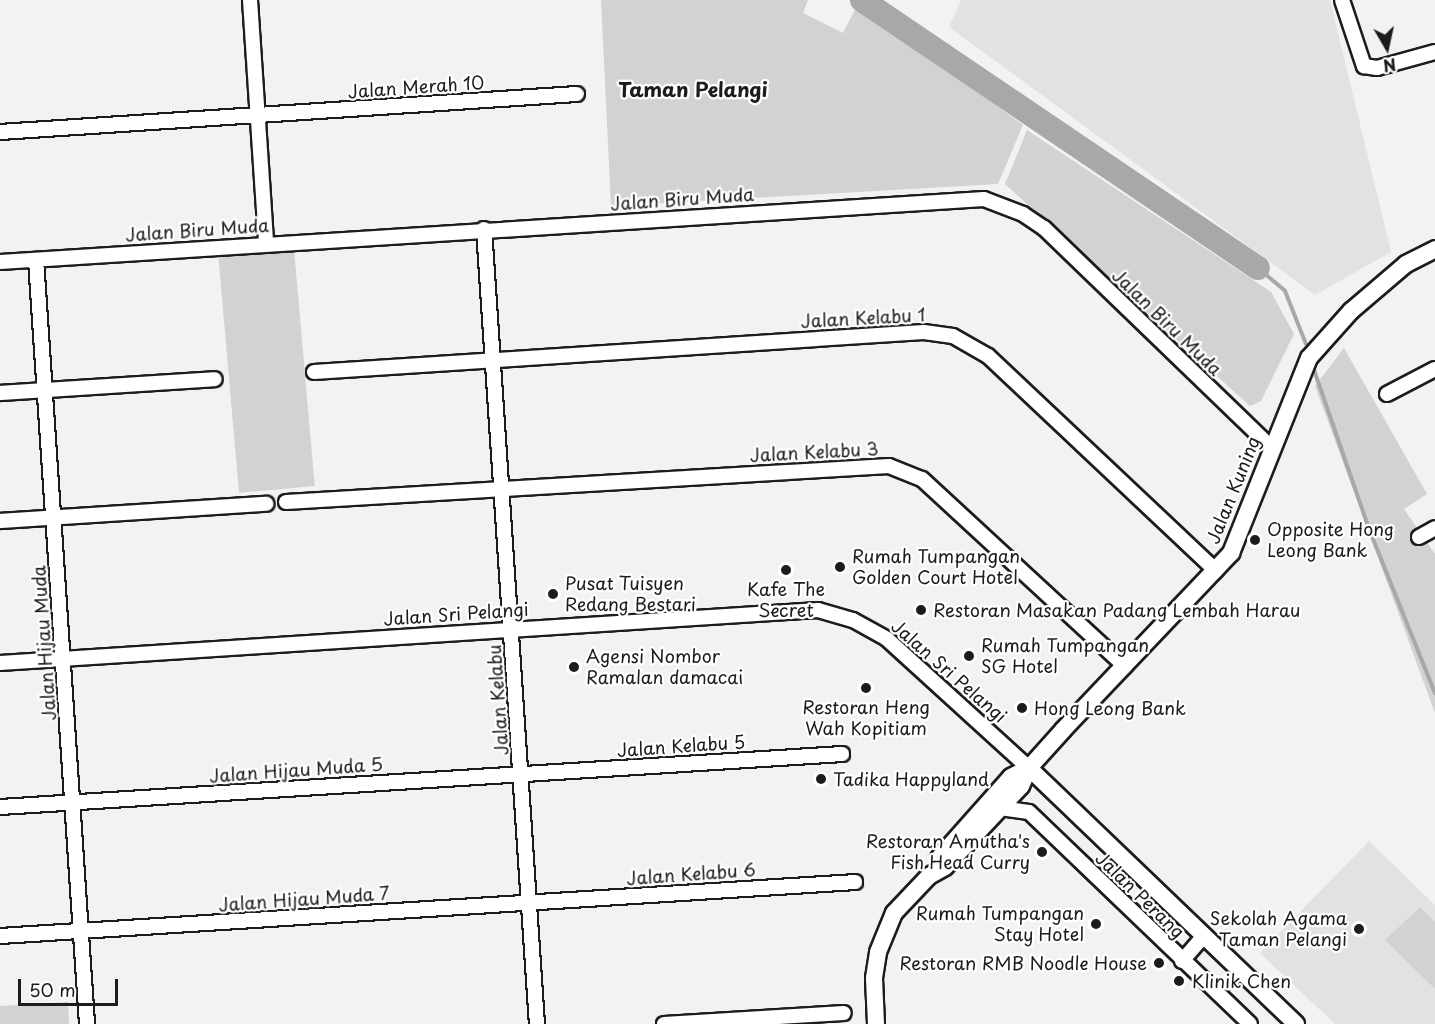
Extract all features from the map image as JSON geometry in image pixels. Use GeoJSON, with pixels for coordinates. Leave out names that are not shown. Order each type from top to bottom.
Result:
{"type":"FeatureCollection","features":[{"type":"Feature","properties":{"kind":"street"},"geometry":{"type":"LineString","coordinates":[[250,0],[266,243]]}},
{"type":"Feature","properties":{"kind":"street"},"geometry":{"type":"LineString","coordinates":[[1342,0],[1364,66],[1377,68],[1435,52]]}},
{"type":"Feature","properties":{"kind":"street","name":"Jalan Merah 10"},"geometry":{"type":"LineString","coordinates":[[0,132],[577,94]]}},
{"type":"Feature","properties":{"kind":"street","name":"Jalan Biru Muda"},"geometry":{"type":"LineString","coordinates":[[0,262],[266,243],[984,200],[1023,214],[1044,228],[1272,448]]}},
{"type":"Feature","properties":{"kind":"street","name":"Jalan Kelabu"},"geometry":{"type":"LineString","coordinates":[[484,230],[537,1024]]}},
{"type":"Feature","properties":{"kind":"street","name":"Jalan Kuning"},"geometry":{"type":"LineString","coordinates":[[876,1024],[874,978],[882,937],[894,913],[929,876],[945,867],[1020,786],[1029,768],[1231,553],[1299,377],[1327,335],[1407,264],[1435,249]]}},
{"type":"Feature","properties":{"kind":"street","name":"Jalan Hijau Muda"},"geometry":{"type":"LineString","coordinates":[[36,260],[87,1024]]}},
{"type":"Feature","properties":{"kind":"street","name":"Jalan Kelabu 1"},"geometry":{"type":"LineString","coordinates":[[314,372],[924,332],[953,336],[988,356],[1216,571]]}},
{"type":"Feature","properties":{"kind":"street"},"geometry":{"type":"LineString","coordinates":[[1387,394],[1435,369]]}},
{"type":"Feature","properties":{"kind":"street"},"geometry":{"type":"LineString","coordinates":[[0,393],[215,379]]}},
{"type":"Feature","properties":{"kind":"street","name":"Jalan Kelabu 3"},"geometry":{"type":"LineString","coordinates":[[286,502],[874,464],[904,470],[922,479],[1125,666]]}},
{"type":"Feature","properties":{"kind":"street"},"geometry":{"type":"LineString","coordinates":[[0,521],[266,504]]}},
{"type":"Feature","properties":{"kind":"street"},"geometry":{"type":"LineString","coordinates":[[1419,537],[1435,528]]}},
{"type":"Feature","properties":{"kind":"street","name":"Jalan Sri Pelangi"},"geometry":{"type":"LineString","coordinates":[[0,663],[806,611],[833,613],[887,639],[1029,768],[1296,1024]]}},
{"type":"Feature","properties":{"kind":"street","name":"Jalan Kelabu 5"},"geometry":{"type":"LineString","coordinates":[[521,774],[842,754]]}},
{"type":"Feature","properties":{"kind":"street","name":"Jalan Kuning"},"geometry":{"type":"LineString","coordinates":[[929,876],[936,861],[973,818],[1011,777],[1029,768]]}},
{"type":"Feature","properties":{"kind":"street","name":"Jalan Hijau Muda 5"},"geometry":{"type":"LineString","coordinates":[[0,807],[521,774]]}},
{"type":"Feature","properties":{"kind":"street","name":"Jalan Perang"},"geometry":{"type":"LineString","coordinates":[[1000,808],[1029,812],[1250,1024]]}},
{"type":"Feature","properties":{"kind":"street","name":"Jalan Kelabu 6"},"geometry":{"type":"LineString","coordinates":[[529,903],[855,882]]}},
{"type":"Feature","properties":{"kind":"street","name":"Jalan Hijau Muda 7"},"geometry":{"type":"LineString","coordinates":[[0,936],[529,903]]}},
{"type":"Feature","properties":{"kind":"street"},"geometry":{"type":"LineString","coordinates":[[1182,961],[1203,937]]}},
{"type":"Feature","properties":{"kind":"street"},"geometry":{"type":"LineString","coordinates":[[664,1024],[844,1013]]}},
{"type":"Feature","properties":{"kind":"shaded area"},"geometry":{"type":"Polygon","coordinates":[[[601,0],[808,0],[803,13],[843,33],[858,4],[1023,125],[998,184],[611,206],[601,0]]]}},
{"type":"Feature","properties":{"kind":"shaded area"},"geometry":{"type":"Polygon","coordinates":[[[961,0],[1330,0],[1391,252],[1315,295],[949,27],[961,0]]]}},
{"type":"Feature","properties":{"kind":"shaded area"},"geometry":{"type":"Polygon","coordinates":[[[1027,130],[1271,292],[1294,334],[1261,401],[1250,406],[1005,184],[1027,130]]]}},
{"type":"Feature","properties":{"kind":"shaded area"},"geometry":{"type":"Polygon","coordinates":[[[294,249],[315,486],[239,493],[218,256],[294,249]]]}},
{"type":"Feature","properties":{"kind":"shaded area"},"geometry":{"type":"Polygon","coordinates":[[[1344,348],[1427,494],[1404,509],[1435,554],[1435,713],[1315,386],[1344,348]]]}},
{"type":"Feature","properties":{"kind":"shaded area","name":"Sekolah Agama Taman Pelangi"},"geometry":{"type":"Polygon","coordinates":[[[1369,841],[1435,905],[1435,1024],[1335,1024],[1260,953],[1369,841]]]}},
{"type":"Feature","properties":{"kind":"shaded area"},"geometry":{"type":"Polygon","coordinates":[[[1420,907],[1435,922],[1435,989],[1385,940],[1420,907]]]}},
{"type":"Feature","properties":{"kind":"shaded area"},"geometry":{"type":"Polygon","coordinates":[[[68,1002],[69,1024],[0,1024],[0,1006],[68,1002]]]}},
{"type":"Feature","properties":{"kind":"waterway"},"geometry":{"type":"LineString","coordinates":[[862,0],[1258,268]]}},
{"type":"Feature","properties":{"kind":"waterway"},"geometry":{"type":"LineString","coordinates":[[1258,268],[1285,291],[1306,344]]}},
{"type":"Feature","properties":{"kind":"waterway"},"geometry":{"type":"LineString","coordinates":[[1314,370],[1369,529],[1435,693]]}},
{"type":"Feature","properties":{"kind":"place","name":"Opposite Hong Leong Bank"},"geometry":{"type":"Point","coordinates":[1255,540]}},
{"type":"Feature","properties":{"kind":"place","name":"Rumah Tumpangan Golden Court Hotel"},"geometry":{"type":"Point","coordinates":[840,567]}},
{"type":"Feature","properties":{"kind":"place","name":"Kafe The Secret"},"geometry":{"type":"Point","coordinates":[786,570]}},
{"type":"Feature","properties":{"kind":"place","name":"Pusat Tuisyen Redang Bestari"},"geometry":{"type":"Point","coordinates":[553,594]}},
{"type":"Feature","properties":{"kind":"place","name":"Restoran Masakan Padang Lembah Harau"},"geometry":{"type":"Point","coordinates":[921,610]}},
{"type":"Feature","properties":{"kind":"place","name":"Rumah Tumpangan SG Hotel"},"geometry":{"type":"Point","coordinates":[969,656]}},
{"type":"Feature","properties":{"kind":"place","name":"Agensi Nombor Ramalan damacai"},"geometry":{"type":"Point","coordinates":[574,667]}},
{"type":"Feature","properties":{"kind":"place","name":"Restoran Heng Wah Kopitiam"},"geometry":{"type":"Point","coordinates":[866,688]}},
{"type":"Feature","properties":{"kind":"place","name":"Hong Leong Bank"},"geometry":{"type":"Point","coordinates":[1022,708]}},
{"type":"Feature","properties":{"kind":"place","name":"Tadika Happyland"},"geometry":{"type":"Point","coordinates":[821,779]}},
{"type":"Feature","properties":{"kind":"place","name":"Restoran Amutha's Fish Head Curry"},"geometry":{"type":"Point","coordinates":[1042,852]}},
{"type":"Feature","properties":{"kind":"place","name":"Rumah Tumpangan Stay Hotel"},"geometry":{"type":"Point","coordinates":[1096,924]}},
{"type":"Feature","properties":{"kind":"place","name":"Sekolah Agama Taman Pelangi"},"geometry":{"type":"Point","coordinates":[1359,929]}},
{"type":"Feature","properties":{"kind":"place","name":"Restoran RMB Noodle House"},"geometry":{"type":"Point","coordinates":[1159,963]}},
{"type":"Feature","properties":{"kind":"place","name":"Klinik Chen"},"geometry":{"type":"Point","coordinates":[1179,981]}},
{"type":"Feature","properties":{"kind":"district","name":"Taman Pelangi"},"geometry":{"type":"Point","coordinates":[693,89]}}]}
